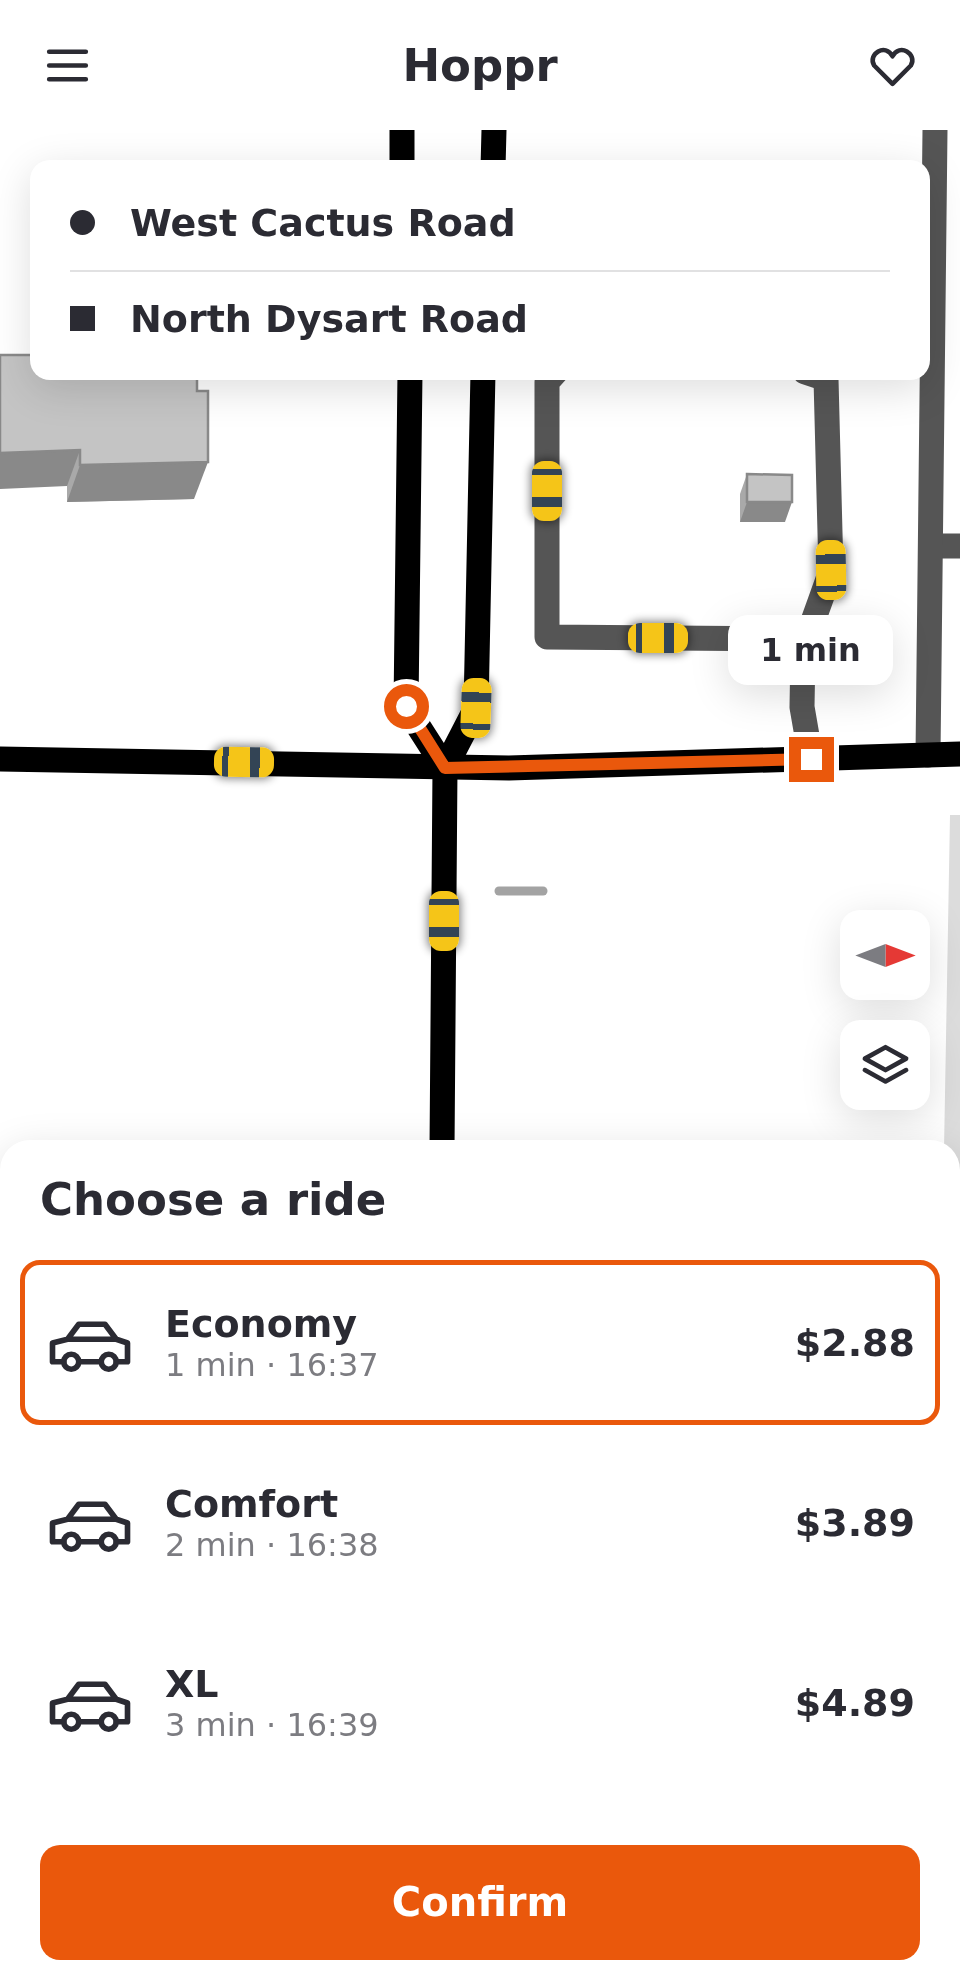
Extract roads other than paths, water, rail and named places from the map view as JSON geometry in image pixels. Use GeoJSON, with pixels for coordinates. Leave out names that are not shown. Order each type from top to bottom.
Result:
{"type":"FeatureCollection","features":[{"type":"Feature","properties":{"kind":"main road"},"geometry":{"type":"LineString","coordinates":[[402,130],[402,160]]}},
{"type":"Feature","properties":{"kind":"main road"},"geometry":{"type":"LineString","coordinates":[[494,130],[494,160]]}},
{"type":"Feature","properties":{"kind":"main road"},"geometry":{"type":"LineString","coordinates":[[410,380],[406,706],[445,768]]}},
{"type":"Feature","properties":{"kind":"main road"},"geometry":{"type":"LineString","coordinates":[[442,1140],[445,768],[476,708],[483,380]]}},
{"type":"Feature","properties":{"kind":"main road"},"geometry":{"type":"LineString","coordinates":[[0,758],[445,768],[960,754]]}},
{"type":"Feature","properties":{"kind":"street"},"geometry":{"type":"LineString","coordinates":[[928,755],[935,130]]}},
{"type":"Feature","properties":{"kind":"street"},"geometry":{"type":"LineString","coordinates":[[549,380],[547,637],[806,639]]}},
{"type":"Feature","properties":{"kind":"street"},"geometry":{"type":"LineString","coordinates":[[811,759],[802,706],[806,639],[831,570],[826,380]]}},
{"type":"Feature","properties":{"kind":"street"},"geometry":{"type":"LineString","coordinates":[[930,546],[960,546]]}},
{"type":"Feature","properties":{"kind":"waterway"},"geometry":{"type":"LineString","coordinates":[[499,891],[543,891]]}}]}
